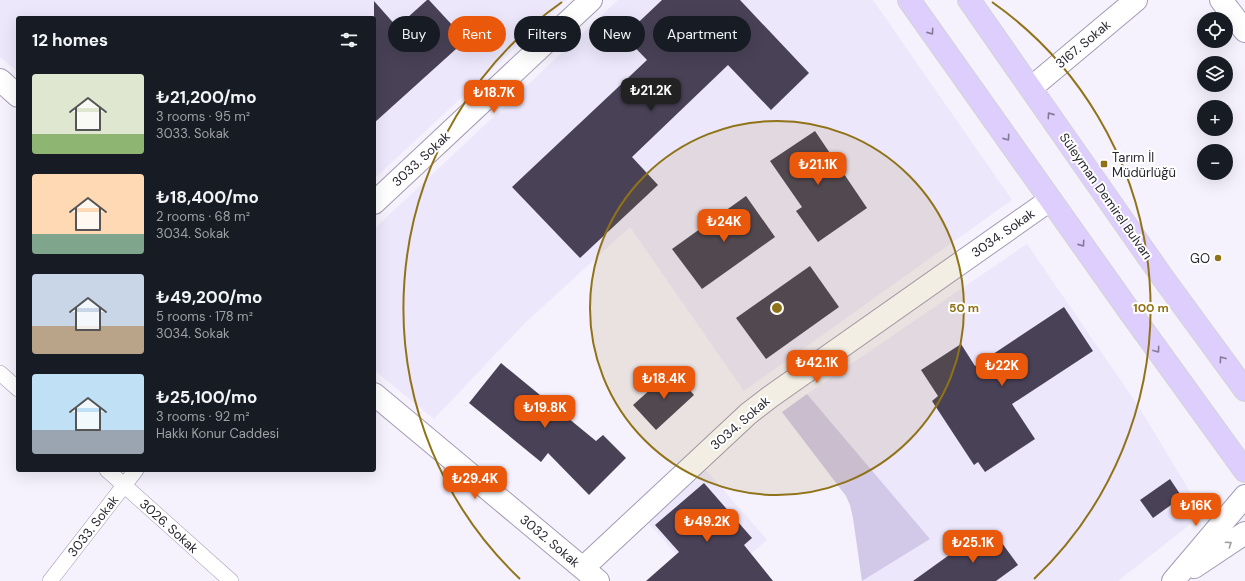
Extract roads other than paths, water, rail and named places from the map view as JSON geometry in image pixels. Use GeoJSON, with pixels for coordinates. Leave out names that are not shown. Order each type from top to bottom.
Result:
{"type":"FeatureCollection","features":[{"type":"Feature","properties":{"kind":"main road"},"geometry":{"type":"LineString","coordinates":[[909,0],[1050,200],[1245,471]]}},
{"type":"Feature","properties":{"kind":"main road","name":"Süleyman Demirel Bulvarı"},"geometry":{"type":"LineString","coordinates":[[969,0],[1164,278],[1245,390]]}},
{"type":"Feature","properties":{"kind":"street","name":"3033. Sokak"},"geometry":{"type":"LineString","coordinates":[[376,201],[591,0]]}},
{"type":"Feature","properties":{"kind":"street","name":"3167. Sokak"},"geometry":{"type":"LineString","coordinates":[[1031,88],[1136,0]]}},
{"type":"Feature","properties":{"kind":"street"},"geometry":{"type":"LineString","coordinates":[[1221,0],[1245,31]]}},
{"type":"Feature","properties":{"kind":"street"},"geometry":{"type":"LineString","coordinates":[[0,80],[16,94]]}},
{"type":"Feature","properties":{"kind":"street","name":"3034. Sokak"},"geometry":{"type":"LineString","coordinates":[[590,575],[748,414],[1050,200]]}},
{"type":"Feature","properties":{"kind":"street","name":"3032. Sokak"},"geometry":{"type":"LineString","coordinates":[[376,396],[590,575]]}},
{"type":"Feature","properties":{"kind":"street"},"geometry":{"type":"LineString","coordinates":[[1173,581],[1245,496]]}},
{"type":"Feature","properties":{"kind":"street"},"geometry":{"type":"LineString","coordinates":[[1173,581],[1245,533]]}},
{"type":"Feature","properties":{"kind":"lane"},"geometry":{"type":"LineString","coordinates":[[0,373],[16,387]]}},
{"type":"Feature","properties":{"kind":"lane","name":"3026. Sokak"},"geometry":{"type":"LineString","coordinates":[[109,472],[231,581]]}},
{"type":"Feature","properties":{"kind":"lane","name":"3033. Sokak"},"geometry":{"type":"LineString","coordinates":[[50,581],[134,472]]}},
{"type":"Feature","properties":{"kind":"place","name":"Tarım İl Müdürlüğü"},"geometry":{"type":"Point","coordinates":[1104,164]}},
{"type":"Feature","properties":{"kind":"place","name":"GO"},"geometry":{"type":"Point","coordinates":[1218,258]}}]}
